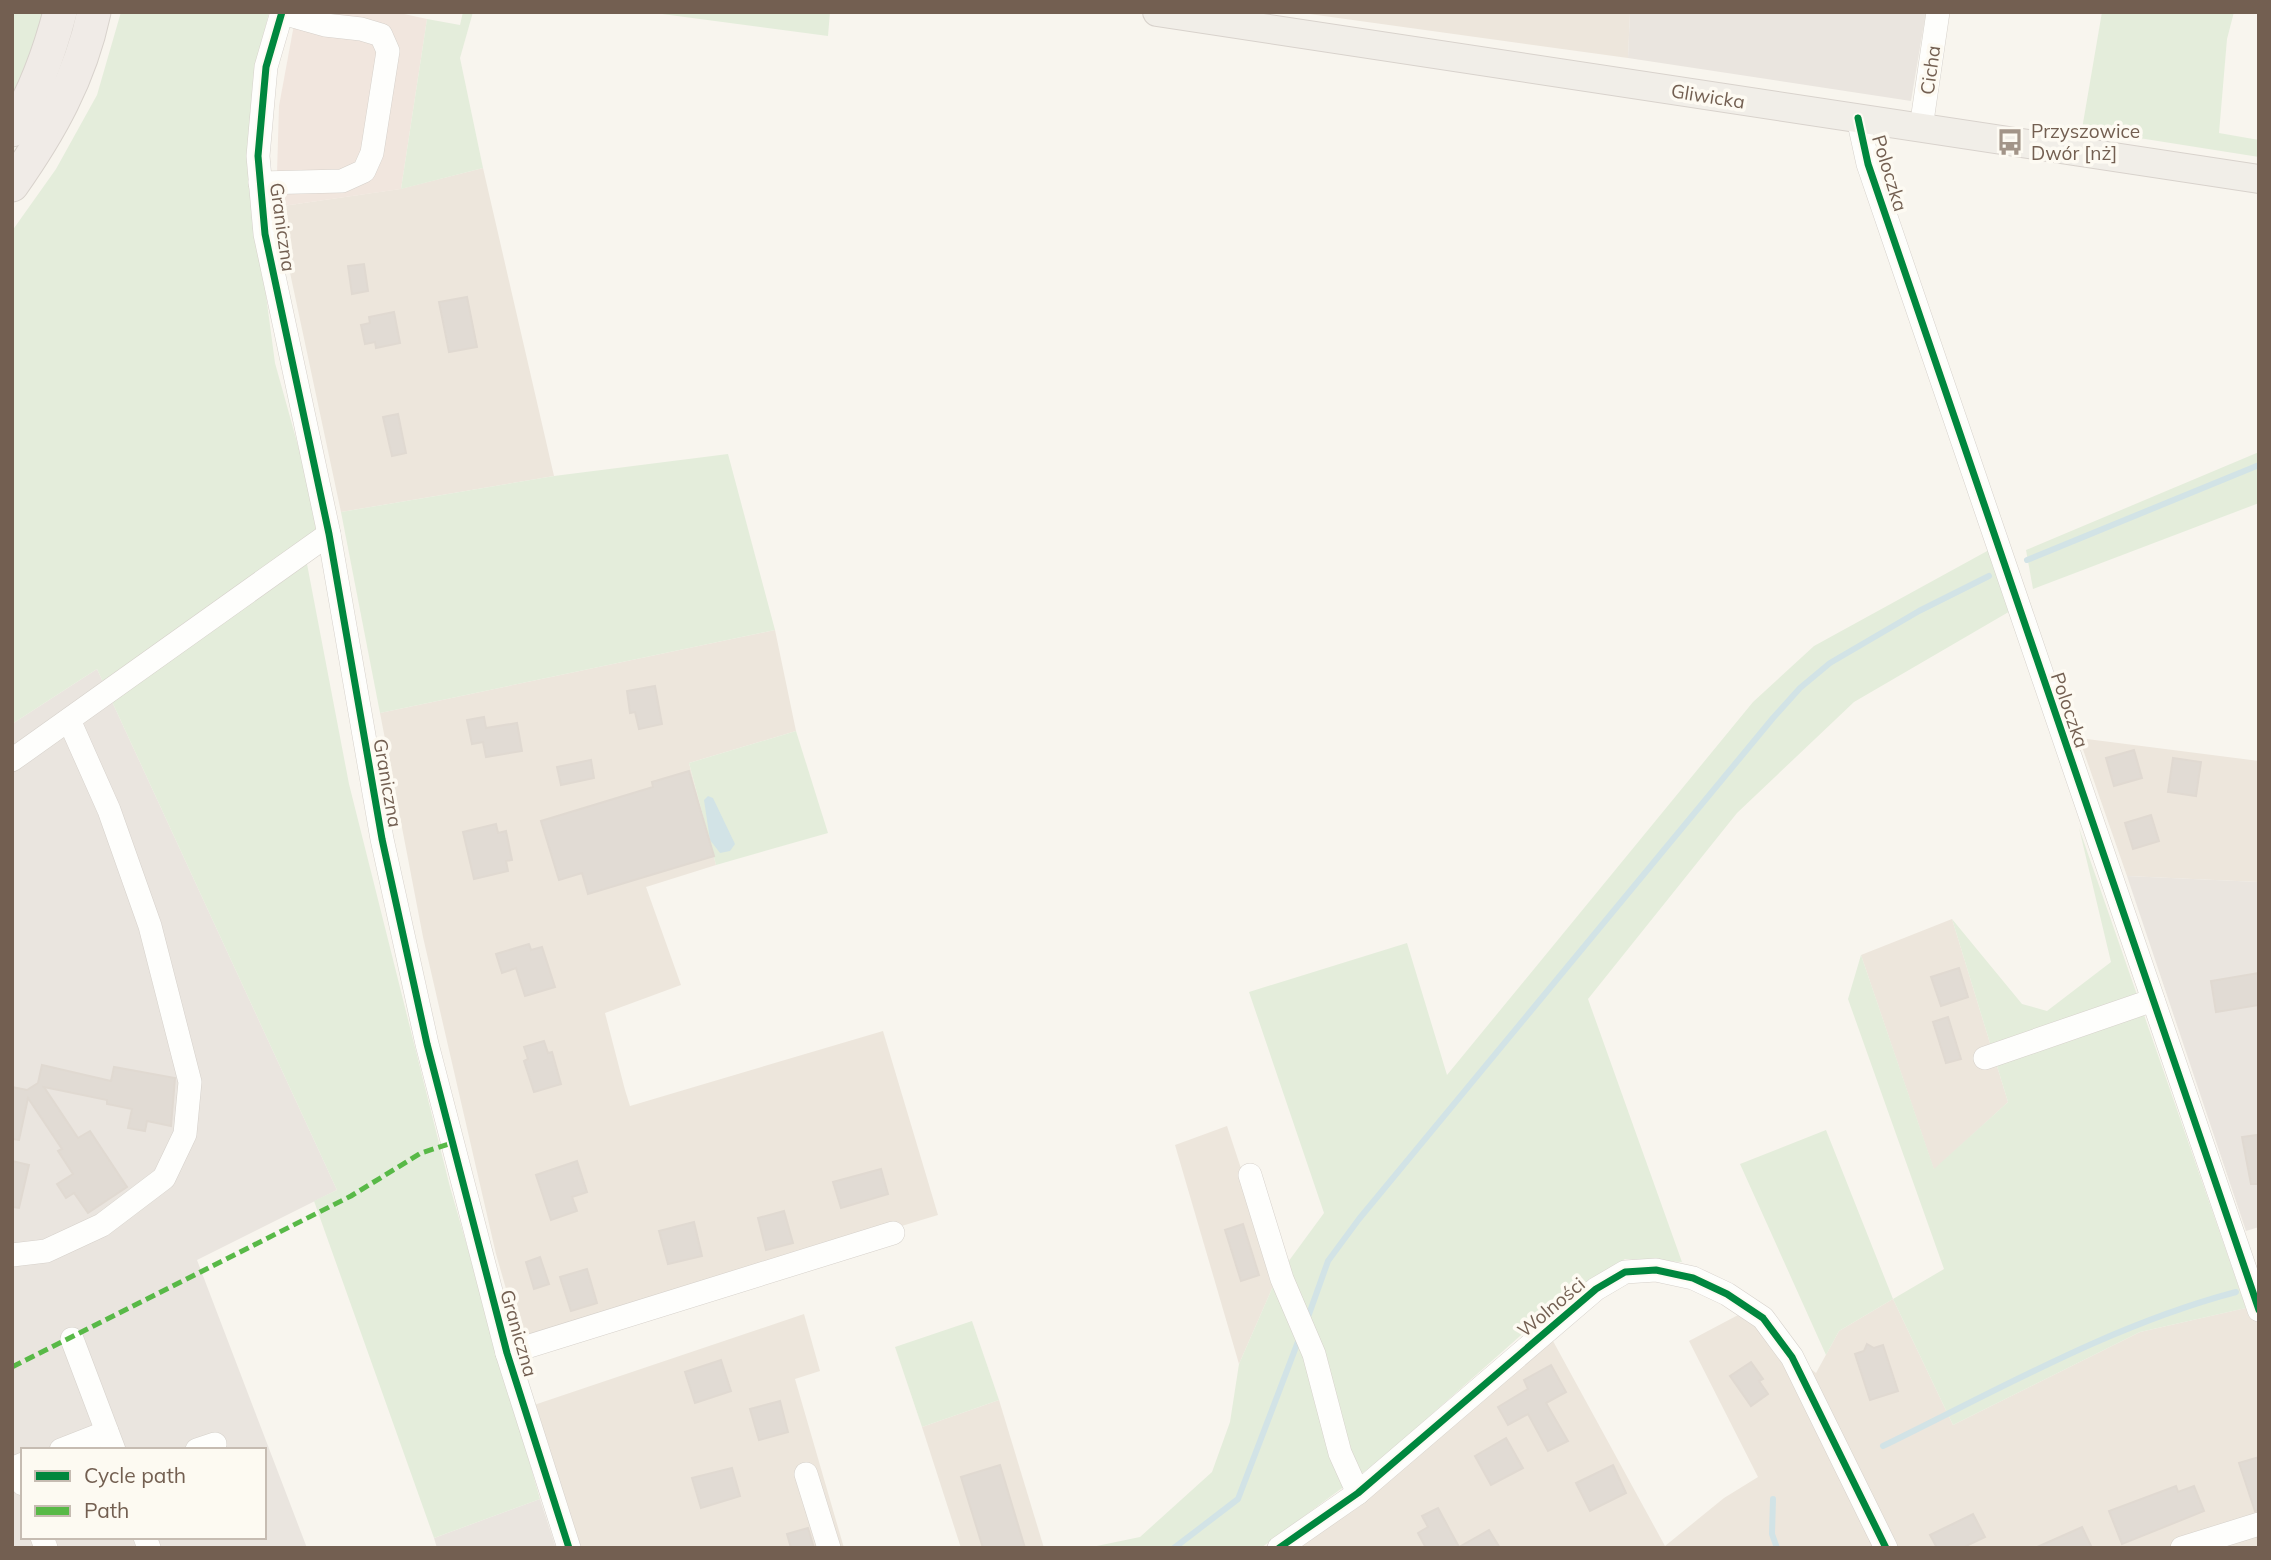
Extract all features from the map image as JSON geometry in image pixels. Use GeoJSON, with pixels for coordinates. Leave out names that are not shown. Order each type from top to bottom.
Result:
{"type":"FeatureCollection","features":[{"type":"Feature","properties":{"kind":"highway"},"geometry":{"type":"LineString","coordinates":[[12,130],[25,109],[49,52],[60,12]]}},
{"type":"Feature","properties":{"kind":"highway"},"geometry":{"type":"LineString","coordinates":[[12,185],[51,127],[66,96],[80,61],[94,12]]}},
{"type":"Feature","properties":{"kind":"main road","name":"Gliwicka"},"geometry":{"type":"LineString","coordinates":[[1157,12],[2259,179]]}},
{"type":"Feature","properties":{"kind":"street","name":"Graniczna"},"geometry":{"type":"LineString","coordinates":[[282,12],[266,67],[258,156],[265,234],[328,534],[382,839],[421,1018],[507,1353],[569,1548]]}},
{"type":"Feature","properties":{"kind":"street"},"geometry":{"type":"LineString","coordinates":[[260,183],[342,181],[364,171],[372,153],[388,51],[381,35],[361,29],[325,25],[282,12]]}},
{"type":"Feature","properties":{"kind":"street","name":"Cicha"},"geometry":{"type":"LineString","coordinates":[[1921,128],[1938,12]]}},
{"type":"Feature","properties":{"kind":"street","name":"Poloczka"},"geometry":{"type":"LineString","coordinates":[[1858,118],[1868,164],[2259,1310]]}},
{"type":"Feature","properties":{"kind":"street"},"geometry":{"type":"LineString","coordinates":[[12,760],[328,534]]}},
{"type":"Feature","properties":{"kind":"street"},"geometry":{"type":"LineString","coordinates":[[12,1255],[46,1251],[102,1225],[164,1178],[185,1134],[190,1082],[150,926],[109,810],[69,720]]}},
{"type":"Feature","properties":{"kind":"street"},"geometry":{"type":"LineString","coordinates":[[1985,1058],[2153,1000]]}},
{"type":"Feature","properties":{"kind":"street"},"geometry":{"type":"LineString","coordinates":[[1250,1175],[1282,1279],[1314,1354],[1340,1453],[1358,1493]]}},
{"type":"Feature","properties":{"kind":"street"},"geometry":{"type":"LineString","coordinates":[[507,1353],[893,1233]]}},
{"type":"Feature","properties":{"kind":"street","name":"Wolności"},"geometry":{"type":"LineString","coordinates":[[1279,1548],[1358,1493],[1596,1289],[1625,1272],[1656,1270],[1693,1279],[1727,1293],[1763,1318],[1792,1357],[1886,1548]]}},
{"type":"Feature","properties":{"kind":"street"},"geometry":{"type":"LineString","coordinates":[[72,1339],[110,1441],[72,1448]]}},
{"type":"Feature","properties":{"kind":"street"},"geometry":{"type":"LineString","coordinates":[[21,1465],[16,1467],[21,1480]]}},
{"type":"Feature","properties":{"kind":"street"},"geometry":{"type":"LineString","coordinates":[[806,1474],[829,1548]]}},
{"type":"Feature","properties":{"kind":"street"},"geometry":{"type":"LineString","coordinates":[[2182,1548],[2259,1524]]}},
{"type":"Feature","properties":{"kind":"shaded area"},"geometry":{"type":"Polygon","coordinates":[[[299,12],[395,12],[427,19],[401,189],[276,207],[279,106],[293,30],[299,12]]]}},
{"type":"Feature","properties":{"kind":"shaded area"},"geometry":{"type":"Polygon","coordinates":[[[1295,12],[1630,12],[1628,58],[1295,12]]]}},
{"type":"Feature","properties":{"kind":"shaded area"},"geometry":{"type":"Polygon","coordinates":[[[1630,12],[1926,12],[1911,101],[1628,58],[1630,12]]]}},
{"type":"Feature","properties":{"kind":"shaded area"},"geometry":{"type":"Polygon","coordinates":[[[483,168],[554,476],[341,512],[276,207],[400,189],[483,168]]]}},
{"type":"Feature","properties":{"kind":"shaded area"},"geometry":{"type":"Polygon","coordinates":[[[775,630],[796,731],[689,763],[716,865],[646,887],[681,985],[605,1013],[625,1090],[630,1106],[883,1031],[938,1215],[521,1341],[496,1254],[423,937],[380,713],[775,630]]]}},
{"type":"Feature","properties":{"kind":"shaded area"},"geometry":{"type":"Polygon","coordinates":[[[97,669],[337,1190],[197,1260],[307,1548],[12,1548],[12,724],[97,669]]]}},
{"type":"Feature","properties":{"kind":"shaded area"},"geometry":{"type":"Polygon","coordinates":[[[2079,738],[2259,761],[2259,882],[2127,876],[2079,738]]]}},
{"type":"Feature","properties":{"kind":"shaded area"},"geometry":{"type":"Polygon","coordinates":[[[708,796],[713,798],[735,844],[730,851],[720,853],[710,840],[704,800],[708,796]]]}},
{"type":"Feature","properties":{"kind":"shaded area"},"geometry":{"type":"Polygon","coordinates":[[[2127,876],[2259,882],[2259,1227],[2246,1231],[2127,876]]]}},
{"type":"Feature","properties":{"kind":"shaded area"},"geometry":{"type":"Polygon","coordinates":[[[1952,919],[2008,1102],[1934,1170],[1861,955],[1952,919]]]}},
{"type":"Feature","properties":{"kind":"shaded area"},"geometry":{"type":"Polygon","coordinates":[[[1227,1126],[1277,1277],[1239,1364],[1175,1145],[1227,1126]]]}},
{"type":"Feature","properties":{"kind":"shaded area"},"geometry":{"type":"Polygon","coordinates":[[[1893,1299],[1953,1425],[2140,1332],[2259,1305],[2259,1548],[1299,1548],[1373,1495],[1553,1341],[1665,1546],[1724,1498],[1758,1477],[1689,1341],[1740,1314],[1816,1373],[1839,1331],[1893,1299]]]}},
{"type":"Feature","properties":{"kind":"shaded area"},"geometry":{"type":"Polygon","coordinates":[[[804,1314],[820,1371],[795,1379],[844,1548],[577,1548],[534,1405],[804,1314]]]}},
{"type":"Feature","properties":{"kind":"shaded area"},"geometry":{"type":"Polygon","coordinates":[[[999,1400],[1044,1548],[961,1548],[922,1427],[999,1400]]]}},
{"type":"Feature","properties":{"kind":"shaded area"},"geometry":{"type":"Polygon","coordinates":[[[540,1499],[556,1548],[437,1548],[434,1538],[540,1499]]]}},
{"type":"Feature","properties":{"kind":"green space"},"geometry":{"type":"Polygon","coordinates":[[[12,12],[45,12],[37,45],[12,97],[12,12]]]}},
{"type":"Feature","properties":{"kind":"green space"},"geometry":{"type":"Polygon","coordinates":[[[121,12],[269,12],[255,71],[248,160],[275,363],[322,532],[303,543],[349,784],[450,1187],[540,1499],[434,1538],[314,1201],[337,1190],[97,669],[12,724],[12,231],[56,169],[97,95],[121,12]]]}},
{"type":"Feature","properties":{"kind":"green space"},"geometry":{"type":"Polygon","coordinates":[[[463,12],[473,12],[460,58],[483,168],[401,189],[427,19],[460,25],[463,12]]]}},
{"type":"Feature","properties":{"kind":"green space"},"geometry":{"type":"Polygon","coordinates":[[[647,12],[830,12],[828,36],[647,12]]]}},
{"type":"Feature","properties":{"kind":"green space"},"geometry":{"type":"Polygon","coordinates":[[[2102,12],[2234,12],[2227,39],[2219,133],[2259,140],[2259,157],[2082,129],[2102,12]]]}},
{"type":"Feature","properties":{"kind":"green space"},"geometry":{"type":"Polygon","coordinates":[[[2259,452],[2259,503],[2033,589],[2026,550],[2259,452]]]}},
{"type":"Feature","properties":{"kind":"green space"},"geometry":{"type":"Polygon","coordinates":[[[728,454],[775,630],[380,713],[341,512],[554,476],[728,454]]]}},
{"type":"Feature","properties":{"kind":"green space"},"geometry":{"type":"Polygon","coordinates":[[[1989,550],[2012,610],[1854,702],[1737,813],[1588,999],[1682,1262],[1625,1259],[1563,1298],[1380,1460],[1261,1548],[1087,1548],[1140,1537],[1212,1472],[1230,1422],[1239,1364],[1277,1277],[1324,1213],[1249,992],[1407,943],[1447,1075],[1753,702],[1814,646],[1989,550]]]}},
{"type":"Feature","properties":{"kind":"green space"},"geometry":{"type":"Polygon","coordinates":[[[796,731],[828,833],[716,865],[689,763],[796,731]]]}},
{"type":"Feature","properties":{"kind":"green space"},"geometry":{"type":"Polygon","coordinates":[[[2079,828],[2246,1308],[2140,1332],[1953,1425],[1893,1299],[1944,1269],[1848,999],[1861,955],[1934,1169],[2008,1102],[1952,919],[2022,1004],[2047,1011],[2111,962],[2079,828]]]}},
{"type":"Feature","properties":{"kind":"green space"},"geometry":{"type":"Polygon","coordinates":[[[1826,1130],[1893,1299],[1839,1331],[1826,1355],[1740,1164],[1826,1130]]]}},
{"type":"Feature","properties":{"kind":"green space"},"geometry":{"type":"Polygon","coordinates":[[[972,1321],[999,1400],[922,1427],[895,1347],[972,1321]]]}},
{"type":"Feature","properties":{"kind":"building"},"geometry":{"type":"Polygon","coordinates":[[[364,264],[368,291],[352,294],[348,266],[364,264]]]}},
{"type":"Feature","properties":{"kind":"building"},"geometry":{"type":"Polygon","coordinates":[[[467,297],[477,347],[449,352],[439,302],[467,297]]]}},
{"type":"Feature","properties":{"kind":"building"},"geometry":{"type":"Polygon","coordinates":[[[394,312],[400,343],[376,348],[375,342],[365,344],[361,325],[370,323],[369,317],[394,312]]]}},
{"type":"Feature","properties":{"kind":"building"},"geometry":{"type":"Polygon","coordinates":[[[398,414],[406,453],[392,456],[383,417],[398,414]]]}},
{"type":"Feature","properties":{"kind":"building"},"geometry":{"type":"Polygon","coordinates":[[[655,686],[662,724],[639,729],[635,712],[630,713],[627,691],[655,686]]]}},
{"type":"Feature","properties":{"kind":"building"},"geometry":{"type":"Polygon","coordinates":[[[484,717],[486,728],[517,723],[522,751],[486,757],[483,742],[472,744],[467,720],[484,717]]]}},
{"type":"Feature","properties":{"kind":"building"},"geometry":{"type":"Polygon","coordinates":[[[2134,750],[2142,778],[2114,786],[2106,758],[2134,750]]]}},
{"type":"Feature","properties":{"kind":"building"},"geometry":{"type":"Polygon","coordinates":[[[2173,758],[2201,762],[2196,796],[2168,792],[2173,758]]]}},
{"type":"Feature","properties":{"kind":"building"},"geometry":{"type":"Polygon","coordinates":[[[591,760],[594,778],[561,785],[557,767],[591,760]]]}},
{"type":"Feature","properties":{"kind":"building"},"geometry":{"type":"Polygon","coordinates":[[[689,771],[714,856],[588,894],[582,873],[559,880],[541,821],[653,787],[652,782],[689,771]]]}},
{"type":"Feature","properties":{"kind":"building"},"geometry":{"type":"Polygon","coordinates":[[[2151,815],[2159,841],[2133,849],[2125,823],[2151,815]]]}},
{"type":"Feature","properties":{"kind":"building"},"geometry":{"type":"Polygon","coordinates":[[[496,824],[498,833],[506,831],[512,860],[506,861],[508,871],[474,879],[463,832],[496,824]]]}},
{"type":"Feature","properties":{"kind":"building"},"geometry":{"type":"Polygon","coordinates":[[[529,944],[531,950],[542,947],[555,987],[525,996],[516,968],[502,973],[496,954],[529,944]]]}},
{"type":"Feature","properties":{"kind":"building"},"geometry":{"type":"Polygon","coordinates":[[[1959,968],[1968,997],[1941,1006],[1931,977],[1959,968]]]}},
{"type":"Feature","properties":{"kind":"building"},"geometry":{"type":"Polygon","coordinates":[[[2259,973],[2259,1005],[2216,1012],[2211,981],[2259,973]]]}},
{"type":"Feature","properties":{"kind":"building"},"geometry":{"type":"Polygon","coordinates":[[[1948,1017],[1961,1059],[1946,1063],[1933,1022],[1948,1017]]]}},
{"type":"Feature","properties":{"kind":"building"},"geometry":{"type":"Polygon","coordinates":[[[544,1041],[548,1053],[552,1052],[561,1084],[534,1092],[524,1061],[528,1059],[524,1047],[544,1041]]]}},
{"type":"Feature","properties":{"kind":"building"},"geometry":{"type":"Polygon","coordinates":[[[42,1065],[111,1081],[114,1067],[175,1078],[171,1126],[147,1121],[145,1131],[128,1128],[132,1109],[107,1104],[107,1100],[44,1087],[78,1138],[90,1131],[127,1187],[88,1213],[74,1193],[66,1198],[57,1184],[73,1174],[58,1151],[62,1149],[28,1098],[19,1140],[12,1139],[12,1087],[27,1090],[38,1083],[42,1065]]]}},
{"type":"Feature","properties":{"kind":"building"},"geometry":{"type":"Polygon","coordinates":[[[2257,1135],[2259,1184],[2251,1184],[2242,1137],[2257,1135]]]}},
{"type":"Feature","properties":{"kind":"building"},"geometry":{"type":"Polygon","coordinates":[[[12,1161],[29,1165],[19,1208],[12,1207],[12,1161]]]}},
{"type":"Feature","properties":{"kind":"building"},"geometry":{"type":"Polygon","coordinates":[[[577,1161],[587,1192],[572,1197],[577,1211],[551,1220],[536,1175],[577,1161]]]}},
{"type":"Feature","properties":{"kind":"building"},"geometry":{"type":"Polygon","coordinates":[[[881,1169],[888,1194],[841,1208],[833,1182],[881,1169]]]}},
{"type":"Feature","properties":{"kind":"building"},"geometry":{"type":"Polygon","coordinates":[[[784,1211],[793,1243],[766,1250],[758,1218],[784,1211]]]}},
{"type":"Feature","properties":{"kind":"building"},"geometry":{"type":"Polygon","coordinates":[[[694,1222],[702,1256],[668,1264],[659,1231],[694,1222]]]}},
{"type":"Feature","properties":{"kind":"building"},"geometry":{"type":"Polygon","coordinates":[[[1243,1224],[1259,1275],[1241,1281],[1225,1230],[1243,1224]]]}},
{"type":"Feature","properties":{"kind":"building"},"geometry":{"type":"Polygon","coordinates":[[[540,1257],[549,1284],[534,1289],[526,1262],[540,1257]]]}},
{"type":"Feature","properties":{"kind":"building"},"geometry":{"type":"Polygon","coordinates":[[[587,1269],[597,1303],[571,1311],[560,1277],[587,1269]]]}},
{"type":"Feature","properties":{"kind":"building"},"geometry":{"type":"Polygon","coordinates":[[[1867,1344],[1874,1348],[1883,1345],[1898,1391],[1870,1400],[1855,1354],[1864,1351],[1867,1344]]]}},
{"type":"Feature","properties":{"kind":"building"},"geometry":{"type":"Polygon","coordinates":[[[721,1360],[731,1391],[695,1403],[685,1372],[721,1360]]]}},
{"type":"Feature","properties":{"kind":"building"},"geometry":{"type":"Polygon","coordinates":[[[1751,1362],[1763,1379],[1759,1381],[1768,1394],[1751,1406],[1730,1376],[1751,1362]]]}},
{"type":"Feature","properties":{"kind":"building"},"geometry":{"type":"Polygon","coordinates":[[[1551,1365],[1566,1392],[1546,1403],[1568,1441],[1548,1451],[1528,1414],[1508,1425],[1498,1407],[1528,1389],[1524,1380],[1551,1365]]]}},
{"type":"Feature","properties":{"kind":"building"},"geometry":{"type":"Polygon","coordinates":[[[780,1401],[788,1432],[759,1440],[750,1409],[780,1401]]]}},
{"type":"Feature","properties":{"kind":"building"},"geometry":{"type":"Polygon","coordinates":[[[1506,1438],[1523,1468],[1491,1485],[1475,1456],[1506,1438]]]}},
{"type":"Feature","properties":{"kind":"building"},"geometry":{"type":"Polygon","coordinates":[[[2259,1457],[2259,1510],[2255,1511],[2239,1463],[2259,1457]]]}},
{"type":"Feature","properties":{"kind":"building"},"geometry":{"type":"Polygon","coordinates":[[[1000,1465],[1025,1548],[983,1548],[961,1477],[1000,1465]]]}},
{"type":"Feature","properties":{"kind":"building"},"geometry":{"type":"Polygon","coordinates":[[[1613,1465],[1626,1493],[1590,1511],[1576,1483],[1613,1465]]]}},
{"type":"Feature","properties":{"kind":"building"},"geometry":{"type":"Polygon","coordinates":[[[732,1468],[740,1496],[701,1508],[692,1478],[732,1468]]]}},
{"type":"Feature","properties":{"kind":"building"},"geometry":{"type":"Polygon","coordinates":[[[2176,1486],[2178,1492],[2194,1486],[2204,1511],[2122,1544],[2109,1511],[2176,1486]]]}},
{"type":"Feature","properties":{"kind":"building"},"geometry":{"type":"Polygon","coordinates":[[[1438,1508],[1459,1547],[1489,1530],[1500,1548],[1426,1548],[1418,1533],[1428,1527],[1422,1516],[1438,1508]]]}},
{"type":"Feature","properties":{"kind":"building"},"geometry":{"type":"Polygon","coordinates":[[[1973,1514],[1985,1537],[1962,1548],[1937,1548],[1930,1535],[1973,1514]]]}},
{"type":"Feature","properties":{"kind":"building"},"geometry":{"type":"Polygon","coordinates":[[[2082,1527],[2092,1548],[2035,1548],[2082,1527]]]}},
{"type":"Feature","properties":{"kind":"building"},"geometry":{"type":"Polygon","coordinates":[[[808,1528],[814,1548],[791,1548],[787,1534],[808,1528]]]}},
{"type":"Feature","properties":{"kind":"waterway"},"geometry":{"type":"LineString","coordinates":[[2027,560],[2259,465]]}},
{"type":"Feature","properties":{"kind":"waterway"},"geometry":{"type":"LineString","coordinates":[[1308,1317],[1328,1261],[1359,1219],[1800,688],[1830,663],[1919,611],[1989,576]]}},
{"type":"Feature","properties":{"kind":"waterway"},"geometry":{"type":"LineString","coordinates":[[1883,1446],[2100,1340],[2144,1322],[2236,1292]]}},
{"type":"Feature","properties":{"kind":"waterway"},"geometry":{"type":"LineString","coordinates":[[1174,1548],[1238,1499],[1299,1339]]}},
{"type":"Feature","properties":{"kind":"waterway"},"geometry":{"type":"LineString","coordinates":[[1773,1499],[1772,1534],[1777,1548]]}},
{"type":"Feature","properties":{"kind":"marked path"},"geometry":{"type":"LineString","coordinates":[[12,1367],[351,1196],[421,1153],[452,1143]]}},
{"type":"Feature","properties":{"kind":"cycle path"},"geometry":{"type":"LineString","coordinates":[[282,12],[266,67],[258,156],[265,234],[329,534],[382,839],[427,1044],[507,1353],[569,1548]]}},
{"type":"Feature","properties":{"kind":"cycle path"},"geometry":{"type":"LineString","coordinates":[[1858,118],[1868,164],[2259,1310]]}},
{"type":"Feature","properties":{"kind":"cycle path"},"geometry":{"type":"LineString","coordinates":[[1279,1548],[1358,1493],[1596,1289],[1625,1272],[1656,1270],[1693,1278],[1727,1294],[1763,1318],[1792,1357],[1886,1548]]}},
{"type":"Feature","properties":{"kind":"place","name":"Przyszowice Dwór [nż]"},"geometry":{"type":"Point","coordinates":[2010,142]}}]}
